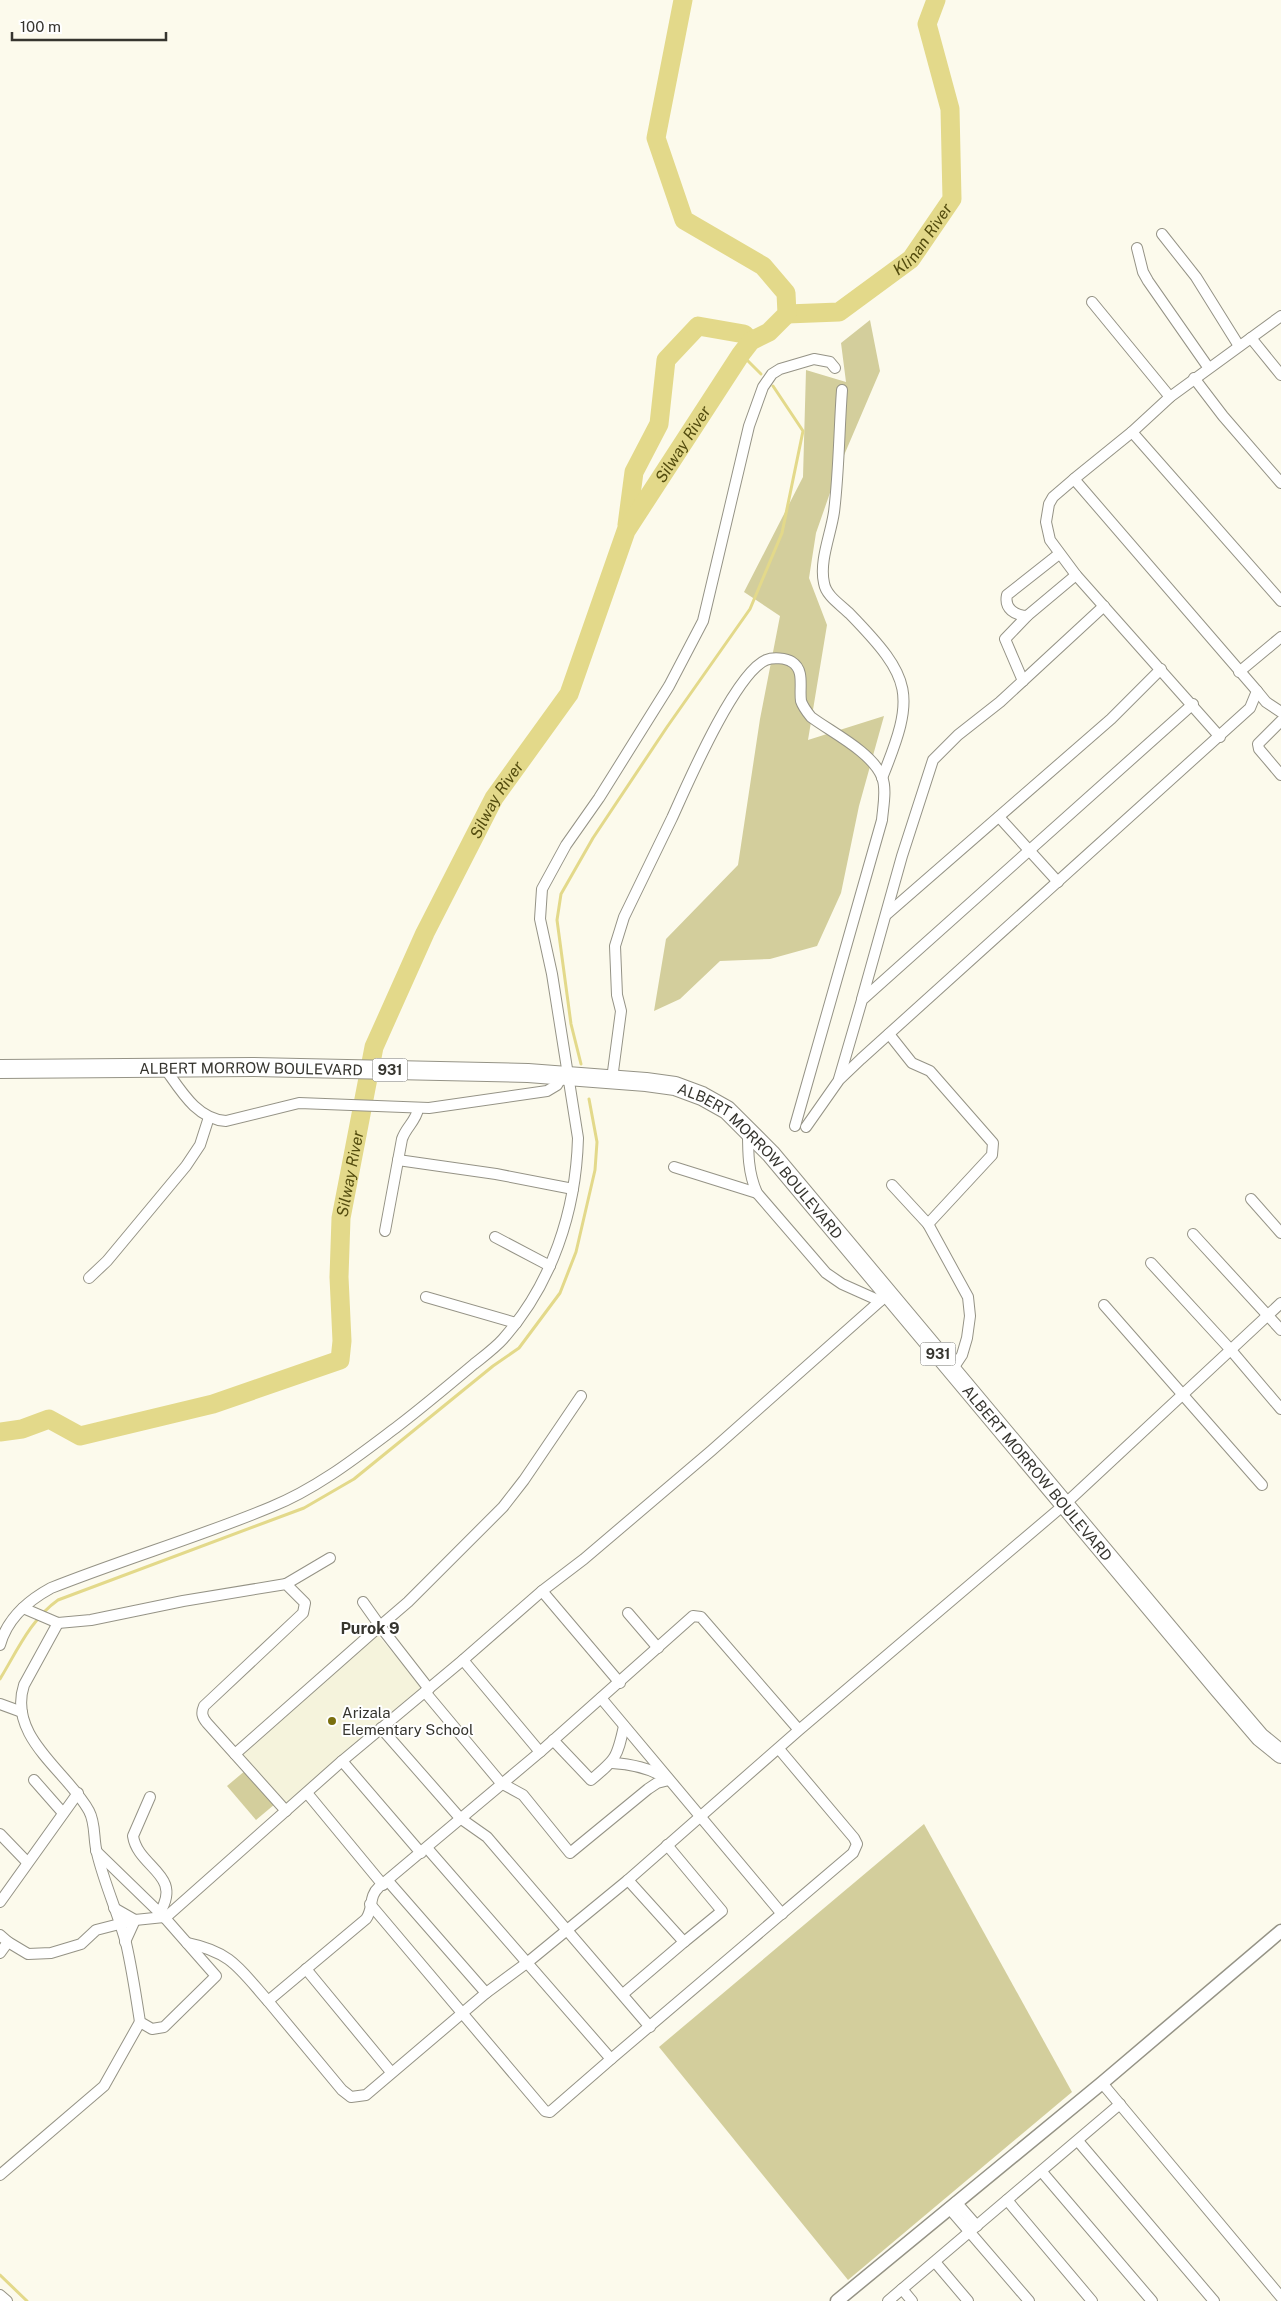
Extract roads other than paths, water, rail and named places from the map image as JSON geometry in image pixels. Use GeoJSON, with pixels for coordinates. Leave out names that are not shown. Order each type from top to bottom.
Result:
{"type":"FeatureCollection","features":[{"type":"Feature","properties":{"kind":"highway","name":"ALBERT MORROW BOULEVARD"},"geometry":{"type":"LineString","coordinates":[[0,1069],[252,1067],[528,1072],[675,1086],[702,1096],[727,1110],[748,1130],[884,1298],[952,1370],[1254,1730],[1281,1754]]}},
{"type":"Feature","properties":{"kind":"street"},"geometry":{"type":"LineString","coordinates":[[1162,234],[1196,277],[1239,346]]}},
{"type":"Feature","properties":{"kind":"street"},"geometry":{"type":"LineString","coordinates":[[1137,248],[1143,272],[1148,281],[1208,367]]}},
{"type":"Feature","properties":{"kind":"street"},"geometry":{"type":"LineString","coordinates":[[1092,302],[1170,397]]}},
{"type":"Feature","properties":{"kind":"street"},"geometry":{"type":"LineString","coordinates":[[1220,737],[1193,704],[1059,554],[1047,532],[1046,514],[1053,497],[1132,432],[1170,397],[1208,367],[1281,316]]}},
{"type":"Feature","properties":{"kind":"street"},"geometry":{"type":"LineString","coordinates":[[1252,338],[1281,375]]}},
{"type":"Feature","properties":{"kind":"street"},"geometry":{"type":"LineString","coordinates":[[0,1645],[4,1632],[23,1608],[51,1588],[272,1507],[311,1487],[350,1462],[437,1395],[502,1340],[533,1298],[550,1266],[568,1216],[573,1189],[578,1138],[565,1075],[552,974],[540,919],[542,889],[566,846],[599,798],[669,686],[703,621],[749,426],[762,387],[772,374],[814,360],[830,362],[835,368]]}},
{"type":"Feature","properties":{"kind":"street"},"geometry":{"type":"LineString","coordinates":[[1194,378],[1222,416],[1281,483]]}},
{"type":"Feature","properties":{"kind":"street"},"geometry":{"type":"LineString","coordinates":[[795,1126],[882,820],[882,778],[902,722],[904,688],[898,673],[885,651],[828,593],[823,577],[834,510],[842,390]]}},
{"type":"Feature","properties":{"kind":"street"},"geometry":{"type":"LineString","coordinates":[[1132,432],[1281,601]]}},
{"type":"Feature","properties":{"kind":"street"},"geometry":{"type":"LineString","coordinates":[[1074,479],[1239,672],[1266,702],[1281,712]]}},
{"type":"Feature","properties":{"kind":"street"},"geometry":{"type":"LineString","coordinates":[[1027,616],[1012,612],[1008,606],[1007,595],[1059,554]]}},
{"type":"Feature","properties":{"kind":"street"},"geometry":{"type":"LineString","coordinates":[[1023,681],[1005,639],[1027,616],[1076,575]]}},
{"type":"Feature","properties":{"kind":"street"},"geometry":{"type":"LineString","coordinates":[[839,1080],[886,914],[933,760],[958,735],[1023,681],[1104,606]]}},
{"type":"Feature","properties":{"kind":"street"},"geometry":{"type":"LineString","coordinates":[[1239,672],[1281,637]]}},
{"type":"Feature","properties":{"kind":"street"},"geometry":{"type":"LineString","coordinates":[[612,1079],[621,1011],[617,995],[615,946],[618,932],[712,731],[746,678],[766,660],[776,659],[791,662],[797,667],[801,676],[801,700],[811,717],[854,747],[878,770],[882,778]]}},
{"type":"Feature","properties":{"kind":"street"},"geometry":{"type":"LineString","coordinates":[[886,914],[1111,719],[1161,669]]}},
{"type":"Feature","properties":{"kind":"street"},"geometry":{"type":"LineString","coordinates":[[1250,708],[1257,691]]}},
{"type":"Feature","properties":{"kind":"street"},"geometry":{"type":"LineString","coordinates":[[806,1127],[839,1080],[1250,708],[1266,702]]}},
{"type":"Feature","properties":{"kind":"street"},"geometry":{"type":"LineString","coordinates":[[862,1000],[1193,704]]}},
{"type":"Feature","properties":{"kind":"street"},"geometry":{"type":"LineString","coordinates":[[1281,721],[1258,744],[1259,749],[1281,775]]}},
{"type":"Feature","properties":{"kind":"street"},"geometry":{"type":"LineString","coordinates":[[1000,817],[1058,882]]}},
{"type":"Feature","properties":{"kind":"street"},"geometry":{"type":"LineString","coordinates":[[867,984],[880,984]]}},
{"type":"Feature","properties":{"kind":"street"},"geometry":{"type":"LineString","coordinates":[[890,1034],[912,1063],[930,1072],[993,1144],[992,1155],[928,1224]]}},
{"type":"Feature","properties":{"kind":"street"},"geometry":{"type":"LineString","coordinates":[[164,1067],[191,1104],[209,1117],[217,1120],[235,1120],[287,1105],[312,1103],[414,1109],[547,1091],[557,1085],[565,1075]]}},
{"type":"Feature","properties":{"kind":"street"},"geometry":{"type":"LineString","coordinates":[[385,1231],[405,1130],[414,1120],[414,1109]]}},
{"type":"Feature","properties":{"kind":"street"},"geometry":{"type":"LineString","coordinates":[[89,1278],[107,1261],[186,1166],[200,1145],[209,1117]]}},
{"type":"Feature","properties":{"kind":"street"},"geometry":{"type":"LineString","coordinates":[[748,1130],[752,1182],[757,1193],[826,1273],[842,1284],[884,1298]]}},
{"type":"Feature","properties":{"kind":"street"},"geometry":{"type":"LineString","coordinates":[[398,1160],[496,1174],[573,1189]]}},
{"type":"Feature","properties":{"kind":"street"},"geometry":{"type":"LineString","coordinates":[[674,1167],[757,1193]]}},
{"type":"Feature","properties":{"kind":"street"},"geometry":{"type":"LineString","coordinates":[[892,1185],[928,1224],[968,1297],[970,1316],[967,1338],[962,1355],[952,1370]]}},
{"type":"Feature","properties":{"kind":"street"},"geometry":{"type":"LineString","coordinates":[[1251,1199],[1281,1233]]}},
{"type":"Feature","properties":{"kind":"street"},"geometry":{"type":"LineString","coordinates":[[1193,1234],[1281,1330]]}},
{"type":"Feature","properties":{"kind":"street"},"geometry":{"type":"LineString","coordinates":[[495,1237],[550,1266]]}},
{"type":"Feature","properties":{"kind":"street"},"geometry":{"type":"LineString","coordinates":[[1151,1262],[1230,1348],[1281,1409]]}},
{"type":"Feature","properties":{"kind":"street"},"geometry":{"type":"LineString","coordinates":[[426,1297],[516,1323]]}},
{"type":"Feature","properties":{"kind":"street"},"geometry":{"type":"LineString","coordinates":[[0,1953],[4,1939],[28,1954],[51,1953],[77,1946],[96,1930],[163,1915],[463,1660],[542,1590],[584,1559],[884,1298]]}},
{"type":"Feature","properties":{"kind":"street"},"geometry":{"type":"LineString","coordinates":[[186,1943],[218,1951],[242,1970],[348,2095],[356,2097],[366,2095],[486,1993],[528,1962],[628,1880],[799,1730],[1065,1504],[1230,1348],[1281,1303]]}},
{"type":"Feature","properties":{"kind":"street"},"geometry":{"type":"LineString","coordinates":[[1104,1305],[1262,1484]]}},
{"type":"Feature","properties":{"kind":"street"},"geometry":{"type":"LineString","coordinates":[[235,1754],[408,1602],[503,1507],[524,1480],[581,1396]]}},
{"type":"Feature","properties":{"kind":"street"},"geometry":{"type":"LineString","coordinates":[[23,1608],[58,1623],[91,1620],[183,1600],[286,1584],[330,1558]]}},
{"type":"Feature","properties":{"kind":"street"},"geometry":{"type":"LineString","coordinates":[[286,1584],[305,1603],[303,1613],[204,1706],[202,1711],[202,1717],[207,1723],[286,1811]]}},
{"type":"Feature","properties":{"kind":"street"},"geometry":{"type":"LineString","coordinates":[[542,1590],[620,1682]]}},
{"type":"Feature","properties":{"kind":"street"},"geometry":{"type":"LineString","coordinates":[[363,1602],[427,1690],[501,1784],[523,1795],[570,1853],[648,1789],[657,1783],[669,1780]]}},
{"type":"Feature","properties":{"kind":"street"},"geometry":{"type":"LineString","coordinates":[[628,1613],[658,1648]]}},
{"type":"Feature","properties":{"kind":"street"},"geometry":{"type":"LineString","coordinates":[[268,2001],[366,1919],[370,1912],[373,1893],[540,1752],[693,1616],[701,1617],[799,1730]]}},
{"type":"Feature","properties":{"kind":"street"},"geometry":{"type":"LineString","coordinates":[[0,2175],[104,2086],[140,2022],[126,1942],[96,1852],[91,1816],[78,1793],[31,1737],[22,1712],[21,1696],[24,1686],[58,1623]]}},
{"type":"Feature","properties":{"kind":"street"},"geometry":{"type":"LineString","coordinates":[[463,1660],[540,1752]]}},
{"type":"Feature","properties":{"kind":"street"},"geometry":{"type":"LineString","coordinates":[[601,1698],[782,1914]]}},
{"type":"Feature","properties":{"kind":"street"},"geometry":{"type":"LineString","coordinates":[[0,1704],[22,1712]]}},
{"type":"Feature","properties":{"kind":"street"},"geometry":{"type":"LineString","coordinates":[[553,1740],[591,1780],[618,1755],[624,1726]]}},
{"type":"Feature","properties":{"kind":"street"},"geometry":{"type":"LineString","coordinates":[[381,1728],[460,1818],[487,1837],[650,2027]]}},
{"type":"Feature","properties":{"kind":"street"},"geometry":{"type":"LineString","coordinates":[[370,1904],[548,2113],[853,1853],[857,1844],[854,1838],[779,1749]]}},
{"type":"Feature","properties":{"kind":"street"},"geometry":{"type":"LineString","coordinates":[[342,1761],[528,1962],[610,2059]]}},
{"type":"Feature","properties":{"kind":"street"},"geometry":{"type":"LineString","coordinates":[[612,1762],[630,1764],[651,1770],[669,1780]]}},
{"type":"Feature","properties":{"kind":"street"},"geometry":{"type":"LineString","coordinates":[[34,1780],[63,1813]]}},
{"type":"Feature","properties":{"kind":"street"},"geometry":{"type":"LineString","coordinates":[[0,1902],[78,1793]]}},
{"type":"Feature","properties":{"kind":"street"},"geometry":{"type":"LineString","coordinates":[[307,1793],[385,1883],[486,1993]]}},
{"type":"Feature","properties":{"kind":"street"},"geometry":{"type":"LineString","coordinates":[[150,1797],[134,1836],[138,1847],[166,1885],[167,1896],[163,1915]]}},
{"type":"Feature","properties":{"kind":"street"},"geometry":{"type":"LineString","coordinates":[[0,1834],[27,1862]]}},
{"type":"Feature","properties":{"kind":"street"},"geometry":{"type":"LineString","coordinates":[[623,1994],[722,1911],[667,1845]]}},
{"type":"Feature","properties":{"kind":"street"},"geometry":{"type":"LineString","coordinates":[[96,1852],[163,1915],[216,1976],[164,2027],[152,2029],[140,2022]]}},
{"type":"Feature","properties":{"kind":"street"},"geometry":{"type":"LineString","coordinates":[[628,1880],[684,1942]]}},
{"type":"Feature","properties":{"kind":"street"},"geometry":{"type":"LineString","coordinates":[[114,1908],[135,1920]]}},
{"type":"Feature","properties":{"kind":"street"},"geometry":{"type":"LineString","coordinates":[[126,1942],[135,1920]]}},
{"type":"Feature","properties":{"kind":"street"},"geometry":{"type":"LineString","coordinates":[[836,2301],[1102,2083],[1281,1931]]}},
{"type":"Feature","properties":{"kind":"street"},"geometry":{"type":"LineString","coordinates":[[306,1969],[391,2072]]}},
{"type":"Feature","properties":{"kind":"street"},"geometry":{"type":"LineString","coordinates":[[1102,2083],[1281,2297]]}},
{"type":"Feature","properties":{"kind":"street"},"geometry":{"type":"LineString","coordinates":[[888,2301],[1120,2104]]}},
{"type":"Feature","properties":{"kind":"street"},"geometry":{"type":"LineString","coordinates":[[1078,2141],[1214,2301]]}},
{"type":"Feature","properties":{"kind":"street"},"geometry":{"type":"LineString","coordinates":[[1042,2172],[1152,2301]]}},
{"type":"Feature","properties":{"kind":"street"},"geometry":{"type":"LineString","coordinates":[[1008,2200],[1092,2301]]}},
{"type":"Feature","properties":{"kind":"street"},"geometry":{"type":"LineString","coordinates":[[953,2205],[1029,2301]]}},
{"type":"Feature","properties":{"kind":"street"},"geometry":{"type":"LineString","coordinates":[[935,2262],[968,2301]]}},
{"type":"Feature","properties":{"kind":"street"},"geometry":{"type":"LineString","coordinates":[[902,2289],[912,2301]]}},
{"type":"Feature","properties":{"kind":"street"},"geometry":{"type":"LineString","coordinates":[[0,2295],[7,2301]]}},
{"type":"Feature","properties":{"kind":"waterway","name":"Silway River"},"geometry":{"type":"LineString","coordinates":[[0,1432],[22,1429],[49,1419],[80,1436],[213,1404],[340,1360],[342,1341],[339,1277],[341,1218],[374,1047],[425,933],[494,798],[569,694],[626,531],[741,354],[751,341],[769,332],[787,314],[786,293],[763,266],[684,220],[656,138],[683,0]]}},
{"type":"Feature","properties":{"kind":"waterway","name":"Klinan River"},"geometry":{"type":"LineString","coordinates":[[787,314],[839,312],[911,259],[952,199],[950,109],[927,24],[936,0]]}},
{"type":"Feature","properties":{"kind":"waterway"},"geometry":{"type":"LineString","coordinates":[[627,525],[634,472],[659,424],[666,360],[698,326],[744,334],[751,341]]}},
{"type":"Feature","properties":{"kind":"waterway"},"geometry":{"type":"LineString","coordinates":[[741,354],[761,374]]}},
{"type":"Feature","properties":{"kind":"waterway"},"geometry":{"type":"LineString","coordinates":[[581,1064],[571,1024],[557,920],[561,894],[593,838],[667,727],[750,609],[782,533],[803,431],[773,386]]}},
{"type":"Feature","properties":{"kind":"waterway"},"geometry":{"type":"LineString","coordinates":[[0,1679],[32,1626],[58,1600],[304,1508],[354,1479],[493,1366],[519,1348],[560,1293],[576,1252],[595,1170],[597,1142],[589,1099]]}},
{"type":"Feature","properties":{"kind":"waterway"},"geometry":{"type":"LineString","coordinates":[[0,2275],[27,2301]]}},
{"type":"Feature","properties":{"kind":"place","name":"Arizala Elementary School"},"geometry":{"type":"Point","coordinates":[332,1721]}},
{"type":"Feature","properties":{"kind":"district","name":"Purok 9"},"geometry":{"type":"Point","coordinates":[370,1628]}}]}
